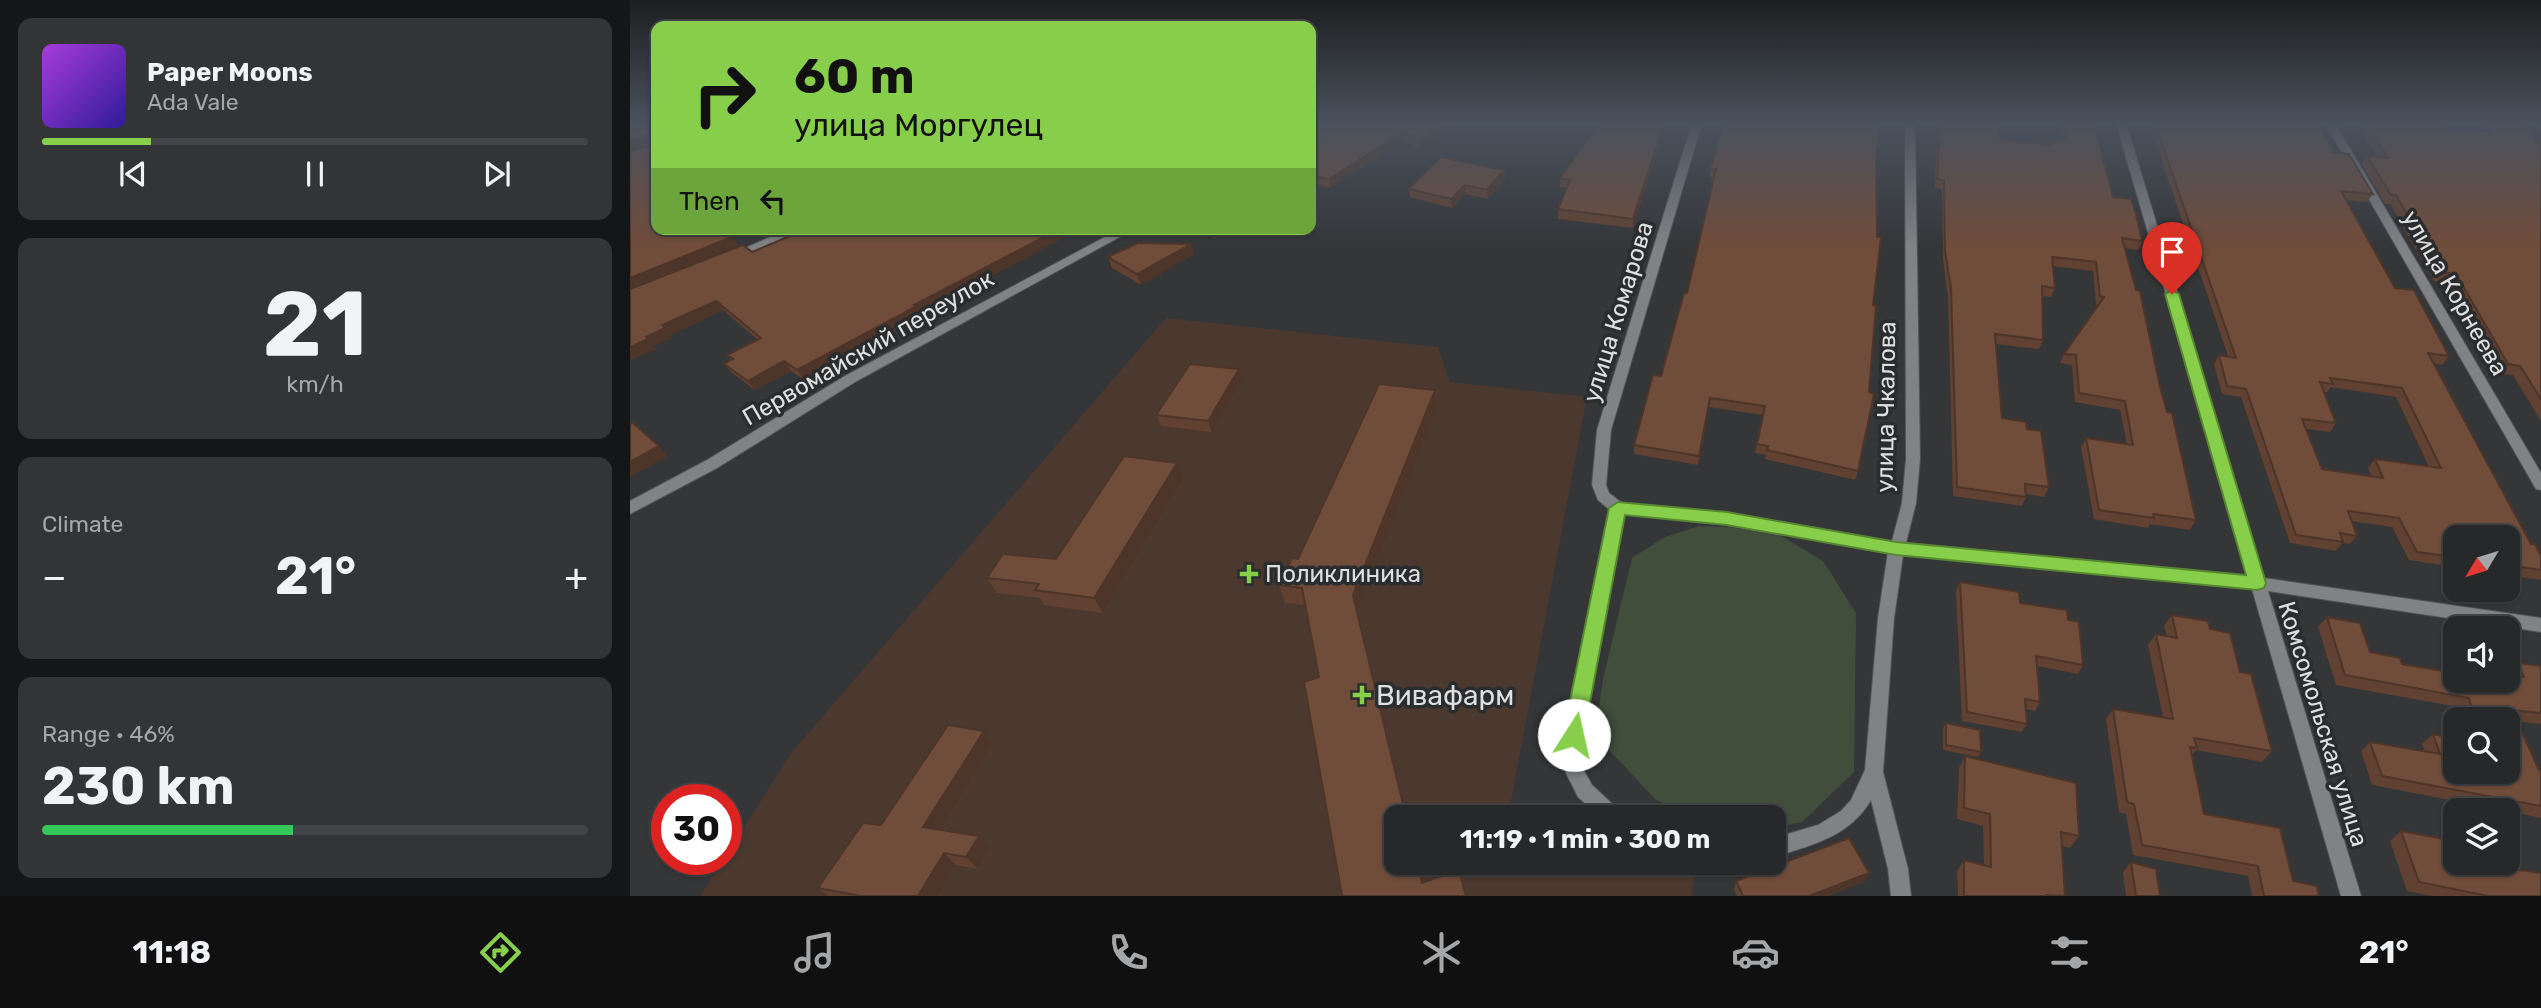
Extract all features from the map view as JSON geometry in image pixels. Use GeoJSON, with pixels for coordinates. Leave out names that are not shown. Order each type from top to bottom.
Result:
{"type":"FeatureCollection","features":[{"type":"Feature","properties":{"kind":"street","name":"улица Комарова"},"geometry":{"type":"LineString","coordinates":[[1618,508],[1603,496],[1599,485],[1604,430],[1684,165]]}},
{"type":"Feature","properties":{"kind":"street","name":"улица Чкалова"},"geometry":{"type":"LineString","coordinates":[[1901,896],[1898,869],[1874,772],[1886,618],[1896,548],[1905,527],[1913,458],[1909,165]]}},
{"type":"Feature","properties":{"kind":"street","name":"Комсомольская улица"},"geometry":{"type":"LineString","coordinates":[[2133,165],[2351,896]]}},
{"type":"Feature","properties":{"kind":"street","name":"улица Корнеева"},"geometry":{"type":"LineString","coordinates":[[2354,165],[2541,485]]}},
{"type":"Feature","properties":{"kind":"street"},"geometry":{"type":"LineString","coordinates":[[720,261],[783,235]]}},
{"type":"Feature","properties":{"kind":"street","name":"Первомайский переулок"},"geometry":{"type":"LineString","coordinates":[[630,508],[712,464],[850,379],[1118,235]]}},
{"type":"Feature","properties":{"kind":"street"},"geometry":{"type":"LineString","coordinates":[[1600,805],[1585,791],[1569,761],[1618,508],[1727,519],[1896,548],[2257,583],[2541,625]]}},
{"type":"Feature","properties":{"kind":"street"},"geometry":{"type":"LineString","coordinates":[[1786,844],[1838,827],[1867,795],[1874,772]]}},
{"type":"Feature","properties":{"kind":"shaded area","name":"Поликлиника"},"geometry":{"type":"Polygon","coordinates":[[[1166,318],[1438,347],[1450,382],[1587,397],[1510,805],[1384,805],[1384,875],[1695,875],[1692,896],[700,896],[713,875],[742,875],[742,830],[792,752],[1166,318]]]}},
{"type":"Feature","properties":{"kind":"green space"},"geometry":{"type":"Polygon","coordinates":[[[1699,526],[1729,527],[1780,535],[1823,561],[1856,613],[1854,772],[1802,822],[1786,826],[1786,805],[1668,805],[1656,800],[1609,750],[1598,714],[1603,679],[1632,558],[1665,537],[1699,526]]]}},
{"type":"Feature","properties":{"kind":"building"},"geometry":{"type":"Polygon","coordinates":[[[630,165],[651,165],[651,235],[732,237],[630,278],[630,165]]]}},
{"type":"Feature","properties":{"kind":"building"},"geometry":{"type":"Polygon","coordinates":[[[1316,165],[1351,165],[1329,179],[1316,176],[1316,165]]]}},
{"type":"Feature","properties":{"kind":"building"},"geometry":{"type":"Polygon","coordinates":[[[1433,165],[1479,165],[1504,170],[1487,190],[1465,185],[1451,199],[1409,189],[1433,165]]]}},
{"type":"Feature","properties":{"kind":"building"},"geometry":{"type":"Polygon","coordinates":[[[1570,165],[1650,165],[1633,219],[1558,209],[1570,180],[1560,178],[1570,165]]]}},
{"type":"Feature","properties":{"kind":"building"},"geometry":{"type":"Polygon","coordinates":[[[1711,165],[1876,165],[1877,237],[1881,237],[1873,305],[1876,306],[1869,392],[1874,394],[1858,471],[1767,450],[1768,446],[1757,444],[1765,406],[1710,398],[1699,456],[1634,445],[1653,375],[1661,376],[1684,293],[1687,293],[1716,169],[1710,169],[1711,165]]]}},
{"type":"Feature","properties":{"kind":"building"},"geometry":{"type":"Polygon","coordinates":[[[1938,165],[2105,165],[2113,197],[2131,199],[2142,241],[2122,238],[2136,290],[2140,291],[2160,387],[2167,412],[2172,413],[2196,520],[2153,514],[2154,518],[2099,510],[2086,438],[2133,445],[2125,401],[2079,393],[2076,355],[2064,354],[2104,297],[2100,296],[2096,262],[2052,257],[2055,288],[2042,286],[2043,340],[1995,334],[2002,418],[2026,422],[2027,429],[2041,431],[2049,487],[2025,484],[2026,497],[1957,487],[1951,288],[1945,251],[1944,180],[1937,179],[1938,165]]]}},
{"type":"Feature","properties":{"kind":"building"},"geometry":{"type":"Polygon","coordinates":[[[2169,165],[2355,165],[2373,194],[2341,191],[2395,288],[2414,290],[2449,356],[2428,353],[2531,544],[2535,544],[2541,556],[2541,570],[2520,567],[2520,525],[2443,525],[2443,555],[2417,552],[2399,518],[2348,511],[2357,536],[2340,533],[2343,542],[2296,535],[2246,389],[2227,386],[2219,355],[2236,358],[2169,165]],[[2330,378],[2333,384],[2320,382],[2336,423],[2302,419],[2322,469],[2383,478],[2375,459],[2441,468],[2402,388],[2330,378]]]}},
{"type":"Feature","properties":{"kind":"building"},"geometry":{"type":"Polygon","coordinates":[[[2372,165],[2541,165],[2541,399],[2520,366],[2508,364],[2456,274],[2440,272],[2396,195],[2391,195],[2372,165]]]}},
{"type":"Feature","properties":{"kind":"building"},"geometry":{"type":"Polygon","coordinates":[[[793,235],[1048,235],[797,370],[784,361],[748,381],[724,364],[733,359],[727,355],[761,338],[716,301],[662,325],[665,328],[630,347],[630,289],[743,245],[752,252],[793,235]]]}},
{"type":"Feature","properties":{"kind":"building"},"geometry":{"type":"Polygon","coordinates":[[[1138,243],[1191,244],[1137,274],[1108,257],[1138,243]]]}},
{"type":"Feature","properties":{"kind":"building"},"geometry":{"type":"Polygon","coordinates":[[[1190,364],[1239,369],[1208,421],[1156,415],[1190,364]]]}},
{"type":"Feature","properties":{"kind":"building"},"geometry":{"type":"Polygon","coordinates":[[[1379,384],[1435,390],[1353,595],[1403,805],[1384,805],[1384,875],[1420,875],[1422,883],[1445,875],[1460,875],[1466,896],[1342,896],[1304,682],[1319,677],[1302,588],[1279,585],[1292,558],[1298,559],[1379,384]]]}},
{"type":"Feature","properties":{"kind":"building"},"geometry":{"type":"Polygon","coordinates":[[[633,423],[659,446],[630,462],[630,424],[633,423]]]}},
{"type":"Feature","properties":{"kind":"building"},"geometry":{"type":"Polygon","coordinates":[[[1124,456],[1177,463],[1094,598],[1035,590],[1039,584],[987,578],[1003,554],[1056,559],[1124,456]]]}},
{"type":"Feature","properties":{"kind":"building"},"geometry":{"type":"Polygon","coordinates":[[[1960,582],[2019,592],[2020,603],[2067,610],[2068,620],[2079,622],[2083,665],[2036,656],[2040,702],[2025,699],[2027,724],[1967,712],[1960,582]]]}},
{"type":"Feature","properties":{"kind":"building"},"geometry":{"type":"Polygon","coordinates":[[[2172,615],[2208,621],[2210,629],[2230,633],[2240,672],[2251,674],[2272,751],[2194,738],[2197,748],[2190,747],[2204,814],[2280,828],[2293,881],[2317,886],[2319,896],[2264,896],[2258,866],[2142,845],[2134,804],[2127,802],[2113,709],[2173,719],[2156,634],[2177,638],[2172,615]]]}},
{"type":"Feature","properties":{"kind":"building"},"geometry":{"type":"Polygon","coordinates":[[[2327,617],[2360,623],[2370,652],[2400,658],[2402,664],[2443,671],[2443,693],[2520,693],[2520,676],[2524,677],[2520,663],[2541,666],[2541,713],[2520,711],[2520,707],[2472,707],[2469,698],[2345,675],[2327,617]]]}},
{"type":"Feature","properties":{"kind":"building"},"geometry":{"type":"Polygon","coordinates":[[[1946,723],[1980,730],[1981,752],[1946,745],[1946,723]]]}},
{"type":"Feature","properties":{"kind":"building"},"geometry":{"type":"Polygon","coordinates":[[[948,725],[984,731],[923,827],[979,836],[966,857],[944,853],[918,896],[861,896],[818,888],[863,823],[881,825],[948,725]]]}},
{"type":"Feature","properties":{"kind":"building"},"geometry":{"type":"Polygon","coordinates":[[[2520,728],[2541,770],[2541,806],[2520,802],[2520,798],[2499,798],[2382,776],[2370,742],[2440,754],[2433,734],[2443,736],[2443,784],[2520,784],[2520,728]]]}},
{"type":"Feature","properties":{"kind":"building"},"geometry":{"type":"Polygon","coordinates":[[[1965,756],[2076,783],[2079,836],[2061,832],[2065,896],[1964,896],[1964,860],[1991,867],[1990,814],[1964,808],[1965,756]]]}},
{"type":"Feature","properties":{"kind":"building"},"geometry":{"type":"Polygon","coordinates":[[[2401,831],[2443,839],[2443,875],[2520,875],[2520,870],[2541,873],[2541,896],[2488,896],[2419,882],[2401,831]]]}},
{"type":"Feature","properties":{"kind":"building"},"geometry":{"type":"Polygon","coordinates":[[[1849,838],[1869,873],[1809,896],[1743,896],[1736,881],[1752,875],[1786,875],[1786,862],[1849,838]]]}},
{"type":"Feature","properties":{"kind":"building"},"geometry":{"type":"Polygon","coordinates":[[[2131,862],[2156,869],[2160,896],[2136,896],[2131,862]]]}},
{"type":"Feature","properties":{"kind":"place","name":"Поликлиника"},"geometry":{"type":"Point","coordinates":[1249,574]}},
{"type":"Feature","properties":{"kind":"place","name":"Вивафарм"},"geometry":{"type":"Point","coordinates":[1362,695]}},
{"type":"Feature","properties":{"kind":"route"},"geometry":{"type":"LineString","coordinates":[[1574,735],[1597,604],[1618,508],[1727,519],[1896,548],[2257,583],[2172,294]]}}]}
